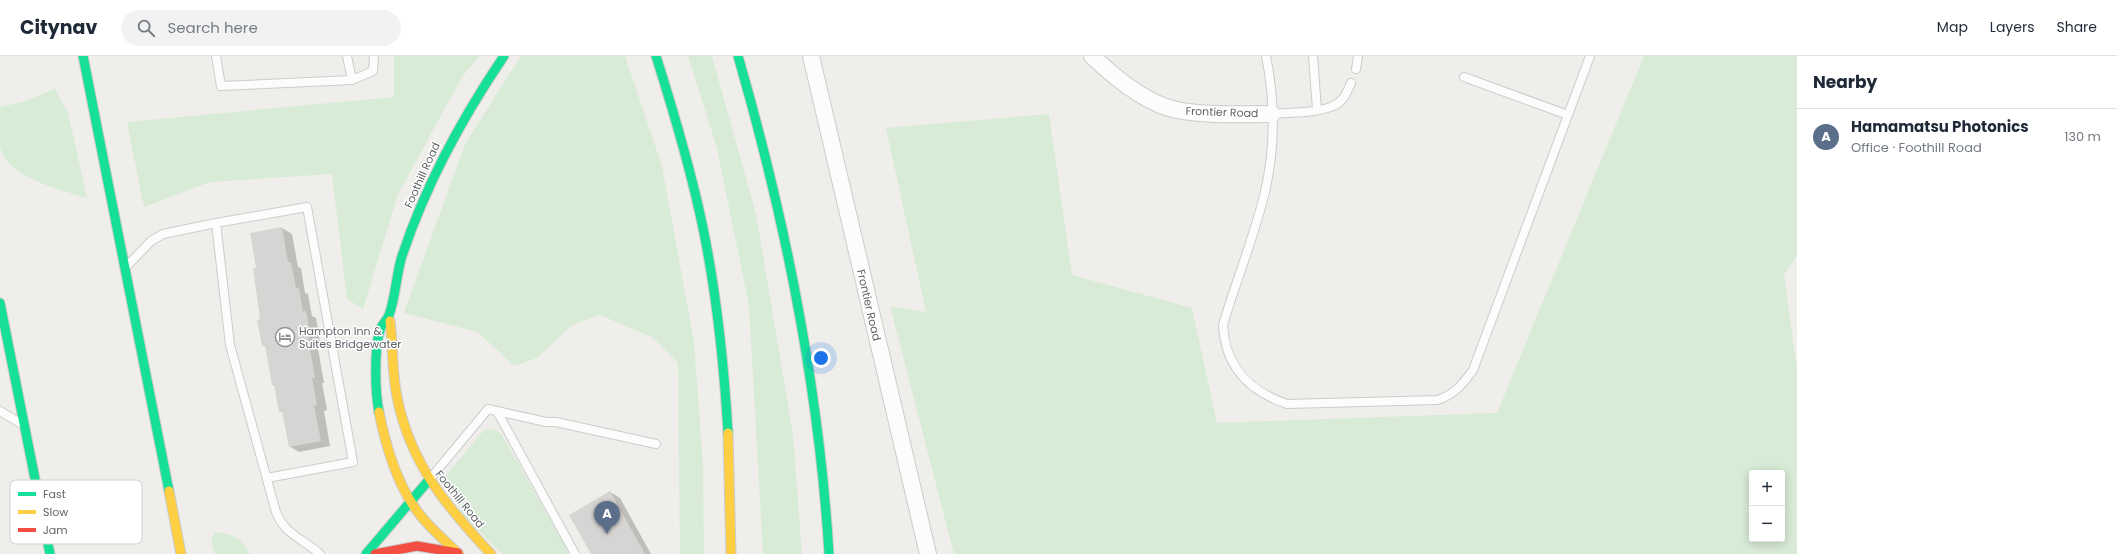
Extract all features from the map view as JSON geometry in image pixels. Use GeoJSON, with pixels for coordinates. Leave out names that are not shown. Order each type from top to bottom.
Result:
{"type":"FeatureCollection","features":[{"type":"Feature","properties":{"kind":"main road"},"geometry":{"type":"LineString","coordinates":[[83,56],[182,554]]}},
{"type":"Feature","properties":{"kind":"main road","name":"Foothill Road"},"geometry":{"type":"LineString","coordinates":[[491,554],[450,510],[428,481],[416,458],[402,419],[397,397],[389,316],[402,257],[434,175],[471,105],[504,56]]}},
{"type":"Feature","properties":{"kind":"main road"},"geometry":{"type":"LineString","coordinates":[[656,56],[677,124],[694,188],[714,288],[725,371],[729,432],[732,495],[731,554]]}},
{"type":"Feature","properties":{"kind":"main road"},"geometry":{"type":"LineString","coordinates":[[738,56],[777,209],[794,291],[812,404],[829,554]]}},
{"type":"Feature","properties":{"kind":"main road"},"geometry":{"type":"LineString","coordinates":[[0,303],[8,359],[35,480]]}},
{"type":"Feature","properties":{"kind":"main road","name":"Foothill Road"},"geometry":{"type":"LineString","coordinates":[[389,316],[380,330],[376,356],[375,383],[383,434],[395,468],[411,502],[433,529],[458,553]]}},
{"type":"Feature","properties":{"kind":"main road"},"geometry":{"type":"LineString","coordinates":[[366,554],[428,481]]}},
{"type":"Feature","properties":{"kind":"main road"},"geometry":{"type":"LineString","coordinates":[[48,544],[50,554]]}},
{"type":"Feature","properties":{"kind":"main road"},"geometry":{"type":"LineString","coordinates":[[375,554],[417,546],[458,553]]}},
{"type":"Feature","properties":{"kind":"street","name":"Frontier Road"},"geometry":{"type":"LineString","coordinates":[[811,56],[928,554]]}},
{"type":"Feature","properties":{"kind":"street","name":"Frontier Road"},"geometry":{"type":"LineString","coordinates":[[1092,56],[1113,76],[1145,97],[1176,110],[1218,114],[1272,114]]}},
{"type":"Feature","properties":{"kind":"lane"},"geometry":{"type":"LineString","coordinates":[[216,56],[222,86],[352,80],[374,71],[374,56]]}},
{"type":"Feature","properties":{"kind":"lane"},"geometry":{"type":"LineString","coordinates":[[347,56],[352,80]]}},
{"type":"Feature","properties":{"kind":"lane"},"geometry":{"type":"LineString","coordinates":[[1266,56],[1273,136],[1265,192],[1223,325],[1227,353],[1235,368],[1269,398],[1288,404],[1437,400],[1448,397],[1462,385],[1473,370],[1590,56]]}},
{"type":"Feature","properties":{"kind":"lane"},"geometry":{"type":"LineString","coordinates":[[1313,56],[1317,110]]}},
{"type":"Feature","properties":{"kind":"lane"},"geometry":{"type":"LineString","coordinates":[[1356,69],[1358,56]]}},
{"type":"Feature","properties":{"kind":"lane"},"geometry":{"type":"LineString","coordinates":[[1464,77],[1568,115]]}},
{"type":"Feature","properties":{"kind":"lane"},"geometry":{"type":"LineString","coordinates":[[1272,114],[1317,110],[1338,104],[1345,96],[1351,83]]}},
{"type":"Feature","properties":{"kind":"lane"},"geometry":{"type":"LineString","coordinates":[[126,267],[151,241],[163,234],[307,207],[354,462],[267,478]]}},
{"type":"Feature","properties":{"kind":"lane"},"geometry":{"type":"LineString","coordinates":[[216,223],[230,345],[280,523],[287,531],[320,554]]}},
{"type":"Feature","properties":{"kind":"lane"},"geometry":{"type":"LineString","coordinates":[[428,481],[488,409],[498,413],[546,422],[556,422],[656,444]]}},
{"type":"Feature","properties":{"kind":"lane"},"geometry":{"type":"LineString","coordinates":[[0,411],[24,425]]}},
{"type":"Feature","properties":{"kind":"lane"},"geometry":{"type":"LineString","coordinates":[[498,413],[574,554]]}},
{"type":"Feature","properties":{"kind":"green space"},"geometry":{"type":"Polygon","coordinates":[[[394,56],[479,56],[462,77],[398,194],[363,309],[347,299],[332,174],[210,182],[144,207],[127,122],[394,97],[394,56]]]}},
{"type":"Feature","properties":{"kind":"green space"},"geometry":{"type":"Polygon","coordinates":[[[521,56],[625,56],[662,166],[694,342],[703,466],[704,554],[680,554],[678,363],[652,337],[600,315],[572,325],[537,358],[514,366],[478,332],[404,313],[465,144],[521,56]]]}},
{"type":"Feature","properties":{"kind":"green space"},"geometry":{"type":"Polygon","coordinates":[[[688,56],[712,56],[756,214],[793,435],[802,554],[763,554],[749,306],[717,148],[688,56]]]}},
{"type":"Feature","properties":{"kind":"green space"},"geometry":{"type":"Polygon","coordinates":[[[1644,56],[1797,56],[1797,256],[1784,275],[1797,370],[1797,554],[954,554],[890,306],[926,312],[886,128],[1049,114],[1072,275],[1192,308],[1217,423],[1497,413],[1644,56]]]}},
{"type":"Feature","properties":{"kind":"green space"},"geometry":{"type":"Polygon","coordinates":[[[55,89],[68,113],[87,198],[50,187],[24,175],[13,167],[5,158],[0,147],[0,107],[23,102],[55,89]]]}},
{"type":"Feature","properties":{"kind":"green space"},"geometry":{"type":"Polygon","coordinates":[[[488,429],[498,431],[502,435],[567,549],[567,554],[502,554],[464,516],[446,486],[447,481],[443,479],[483,431],[488,429]]]}},
{"type":"Feature","properties":{"kind":"green space"},"geometry":{"type":"Polygon","coordinates":[[[215,532],[236,537],[247,548],[250,554],[215,554],[211,541],[215,532]]]}},
{"type":"Feature","properties":{"kind":"building","name":"Hampton Inn & Suites Bridgewater"},"geometry":{"type":"Polygon","coordinates":[[[282,227],[288,262],[291,262],[296,288],[299,288],[303,312],[306,311],[311,337],[308,337],[315,378],[312,378],[317,405],[314,405],[321,441],[289,447],[282,411],[279,412],[274,385],[272,385],[265,345],[262,346],[257,320],[260,319],[253,268],[256,268],[250,233],[282,227]]]}},
{"type":"Feature","properties":{"kind":"building"},"geometry":{"type":"Polygon","coordinates":[[[610,491],[645,554],[591,554],[569,515],[610,491]]]}},
{"type":"Feature","properties":{"kind":"traffic: fast"},"geometry":{"type":"LineString","coordinates":[[83,56],[169,491]]}},
{"type":"Feature","properties":{"kind":"traffic: fast"},"geometry":{"type":"LineString","coordinates":[[379,412],[376,371],[378,338],[381,328],[388,317],[391,308],[402,256],[422,203],[446,152],[474,103],[504,56]]}},
{"type":"Feature","properties":{"kind":"traffic: fast"},"geometry":{"type":"LineString","coordinates":[[656,56],[688,163],[708,254],[719,330],[728,433]]}},
{"type":"Feature","properties":{"kind":"traffic: fast"},"geometry":{"type":"LineString","coordinates":[[738,56],[755,116],[770,178],[797,302],[817,429],[829,554]]}},
{"type":"Feature","properties":{"kind":"traffic: fast"},"geometry":{"type":"LineString","coordinates":[[0,303],[35,480]]}},
{"type":"Feature","properties":{"kind":"traffic: fast"},"geometry":{"type":"LineString","coordinates":[[366,554],[428,481]]}},
{"type":"Feature","properties":{"kind":"traffic: fast"},"geometry":{"type":"LineString","coordinates":[[48,544],[50,554]]}},
{"type":"Feature","properties":{"kind":"traffic: slow"},"geometry":{"type":"LineString","coordinates":[[390,321],[394,378],[397,397],[403,421],[411,443],[432,482],[445,501],[491,554]]}},
{"type":"Feature","properties":{"kind":"traffic: slow"},"geometry":{"type":"LineString","coordinates":[[379,412],[391,458],[405,492],[427,523],[459,554]]}},
{"type":"Feature","properties":{"kind":"traffic: slow"},"geometry":{"type":"LineString","coordinates":[[728,433],[731,554]]}},
{"type":"Feature","properties":{"kind":"traffic: slow"},"geometry":{"type":"LineString","coordinates":[[169,491],[181,554]]}},
{"type":"Feature","properties":{"kind":"traffic: jam"},"geometry":{"type":"LineString","coordinates":[[375,554],[417,546],[458,553]]}},
{"type":"Feature","properties":{"kind":"place","name":"Hampton Inn & Suites Bridgewater"},"geometry":{"type":"Point","coordinates":[285,337]}},
{"type":"Feature","properties":{"kind":"place","name":"Hamamatsu Photonics"},"geometry":{"type":"Point","coordinates":[607,534]}}]}
